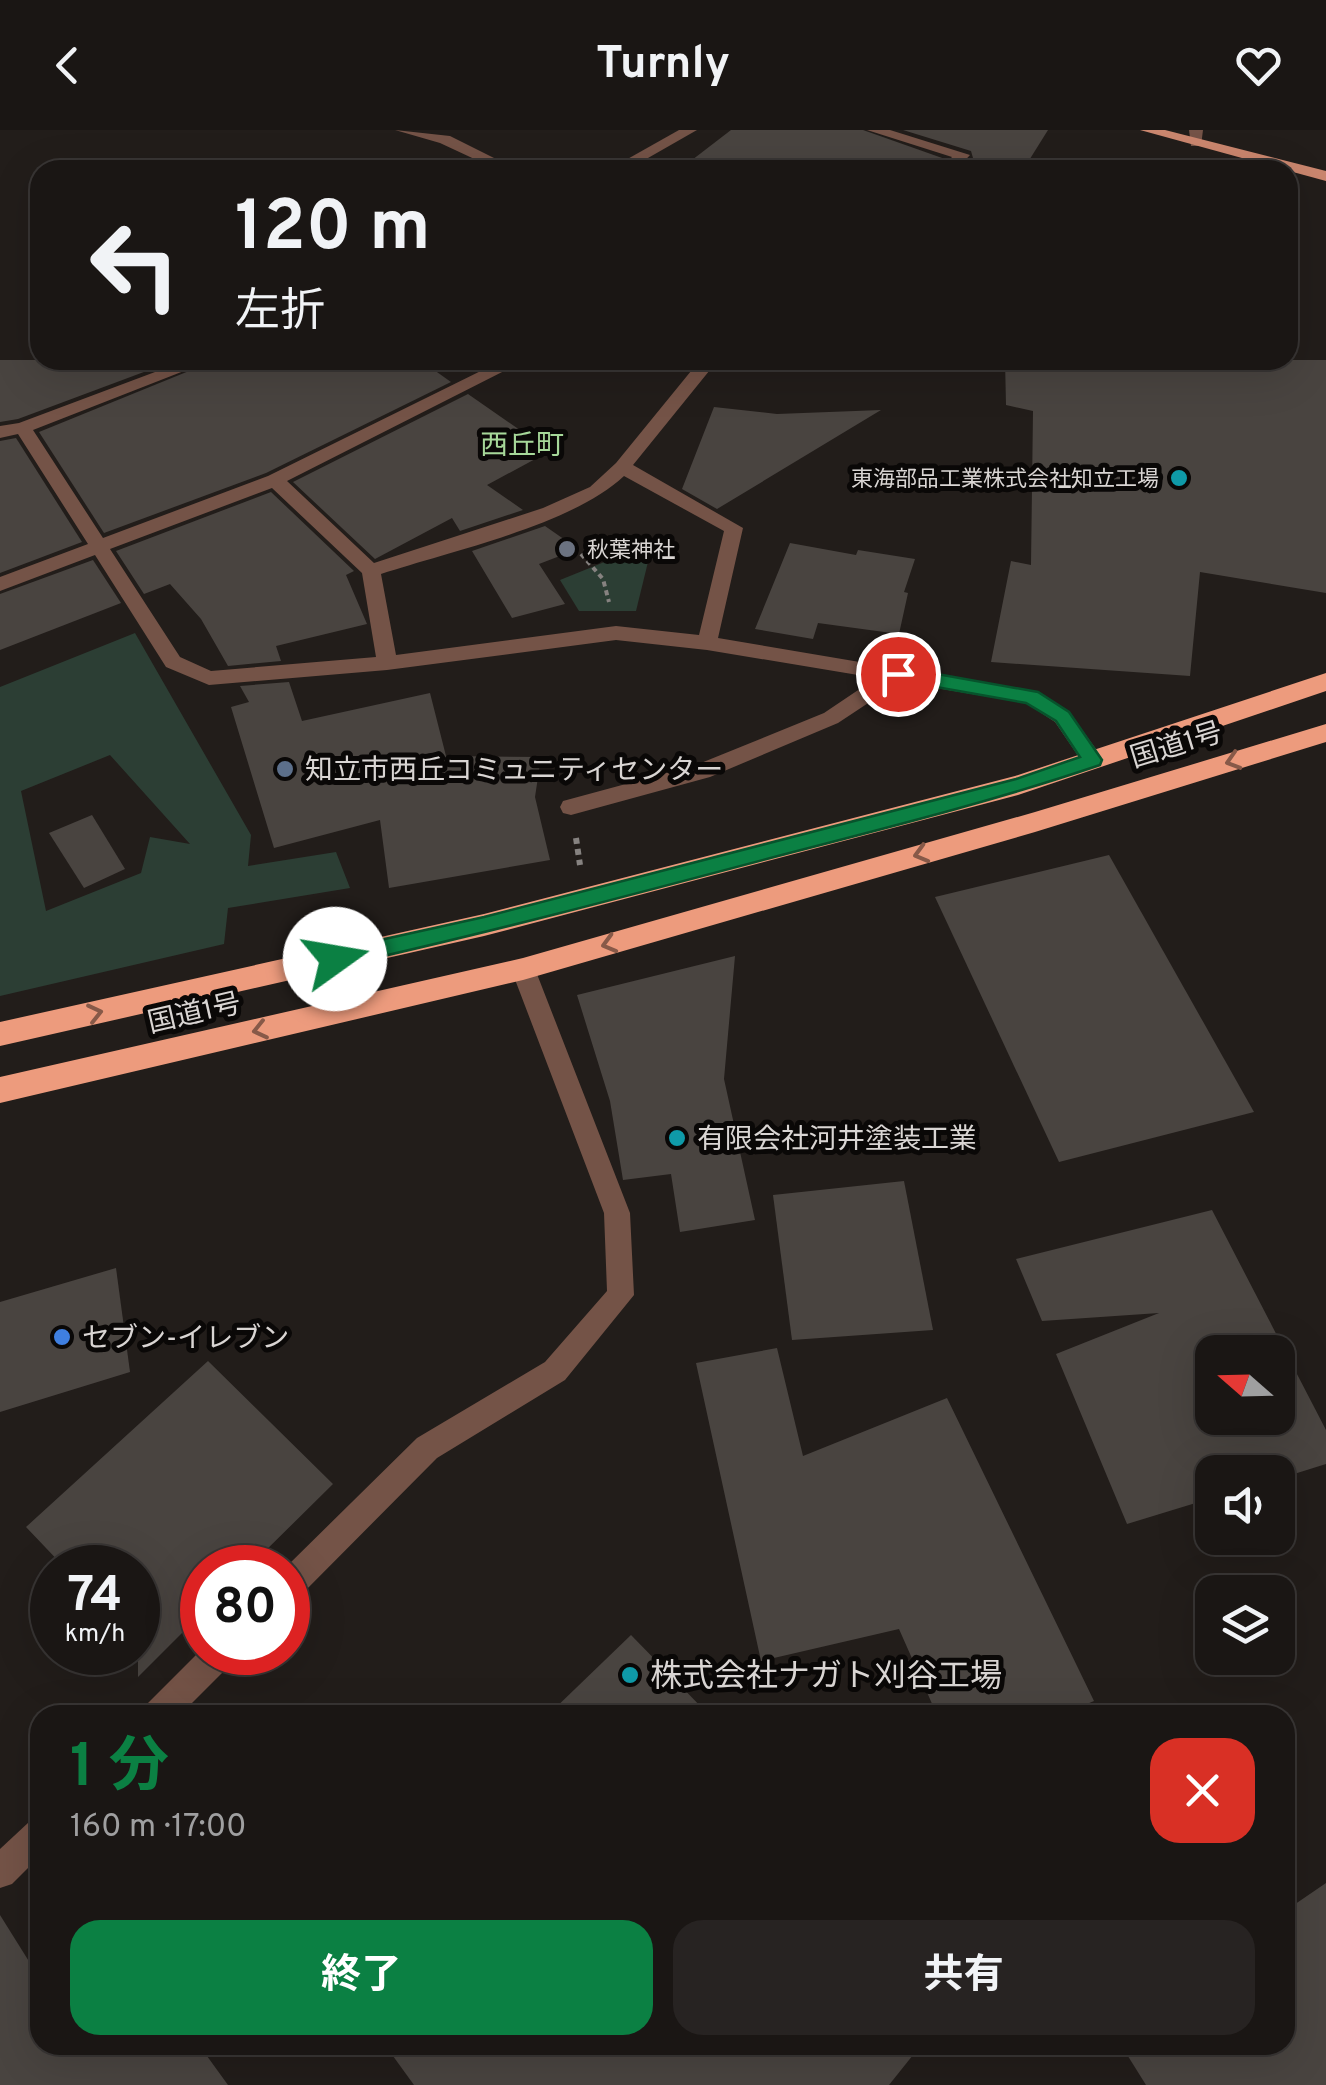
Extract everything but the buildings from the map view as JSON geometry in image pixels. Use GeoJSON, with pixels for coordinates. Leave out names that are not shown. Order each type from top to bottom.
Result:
{"type":"FeatureCollection","features":[{"type":"Feature","properties":{"kind":"highway","name":"国道1号"},"geometry":{"type":"LineString","coordinates":[[0,1034],[484,925],[1018,785],[1326,682]]}},
{"type":"Feature","properties":{"kind":"highway","name":"国道1号"},"geometry":{"type":"LineString","coordinates":[[0,1090],[522,969],[1035,822],[1326,732]]}},
{"type":"Feature","properties":{"kind":"main road"},"geometry":{"type":"LineString","coordinates":[[1147,130],[1196,136],[1274,160]]}},
{"type":"Feature","properties":{"kind":"main road"},"geometry":{"type":"LineString","coordinates":[[1298,167],[1326,176]]}},
{"type":"Feature","properties":{"kind":"street"},"geometry":{"type":"LineString","coordinates":[[402,130],[450,134],[493,160]]}},
{"type":"Feature","properties":{"kind":"street"},"geometry":{"type":"LineString","coordinates":[[634,160],[690,130]]}},
{"type":"Feature","properties":{"kind":"street"},"geometry":{"type":"LineString","coordinates":[[874,130],[962,155],[957,160]]}},
{"type":"Feature","properties":{"kind":"street"},"geometry":{"type":"LineString","coordinates":[[0,432],[24,428],[177,370]]}},
{"type":"Feature","properties":{"kind":"street"},"geometry":{"type":"LineString","coordinates":[[0,584],[276,480],[497,370]]}},
{"type":"Feature","properties":{"kind":"street"},"geometry":{"type":"LineString","coordinates":[[371,571],[550,512],[597,491],[622,467],[701,370]]}},
{"type":"Feature","properties":{"kind":"street"},"geometry":{"type":"LineString","coordinates":[[24,428],[173,662],[208,678],[387,663],[616,632],[708,643],[1031,697],[1062,716],[1093,760]]}},
{"type":"Feature","properties":{"kind":"street"},"geometry":{"type":"LineString","coordinates":[[622,467],[734,528],[708,643]]}},
{"type":"Feature","properties":{"kind":"street"},"geometry":{"type":"LineString","coordinates":[[276,480],[371,571],[387,663]]}},
{"type":"Feature","properties":{"kind":"street"},"geometry":{"type":"LineString","coordinates":[[571,808],[702,771],[831,718],[898,674]]}},
{"type":"Feature","properties":{"kind":"street"},"geometry":{"type":"LineString","coordinates":[[310,1564],[427,1448],[554,1370],[621,1295],[616,1213],[522,969]]}},
{"type":"Feature","properties":{"kind":"street"},"geometry":{"type":"LineString","coordinates":[[168,1705],[198,1675]]}},
{"type":"Feature","properties":{"kind":"street"},"geometry":{"type":"LineString","coordinates":[[0,1872],[30,1842]]}},
{"type":"Feature","properties":{"kind":"path"},"geometry":{"type":"LineString","coordinates":[[581,554],[603,579],[616,632]]}},
{"type":"Feature","properties":{"kind":"path"},"geometry":{"type":"LineString","coordinates":[[571,808],[586,899]]}},
{"type":"Feature","properties":{"kind":"green space"},"geometry":{"type":"Polygon","coordinates":[[[634,550],[648,562],[636,611],[579,611],[560,580],[634,550]]]}},
{"type":"Feature","properties":{"kind":"green space"},"geometry":{"type":"Polygon","coordinates":[[[135,633],[251,835],[248,866],[336,852],[350,888],[228,908],[224,944],[0,996],[0,687],[135,633]],[[110,755],[21,791],[46,911],[141,873],[150,837],[190,844],[110,755]]]}},
{"type":"Feature","properties":{"kind":"place","name":"東海部品工業株式会社知立工場"},"geometry":{"type":"Point","coordinates":[1179,478]}},
{"type":"Feature","properties":{"kind":"place","name":"秋葉神社"},"geometry":{"type":"Point","coordinates":[567,549]}},
{"type":"Feature","properties":{"kind":"place","name":"知立市西丘コミュニティセンター"},"geometry":{"type":"Point","coordinates":[285,769]}},
{"type":"Feature","properties":{"kind":"place","name":"有限会社河井塗装工業"},"geometry":{"type":"Point","coordinates":[677,1138]}},
{"type":"Feature","properties":{"kind":"place","name":"セブン-イレブン"},"geometry":{"type":"Point","coordinates":[62,1337]}},
{"type":"Feature","properties":{"kind":"place","name":"株式会社ナガト刈谷工場"},"geometry":{"type":"Point","coordinates":[630,1675]}},
{"type":"Feature","properties":{"kind":"district","name":"西丘町"},"geometry":{"type":"Point","coordinates":[522,444]}},
{"type":"Feature","properties":{"kind":"route"},"geometry":{"type":"LineString","coordinates":[[335,959],[730,861],[1018,785],[1093,760],[1062,716],[1031,697],[898,674]]}}]}
